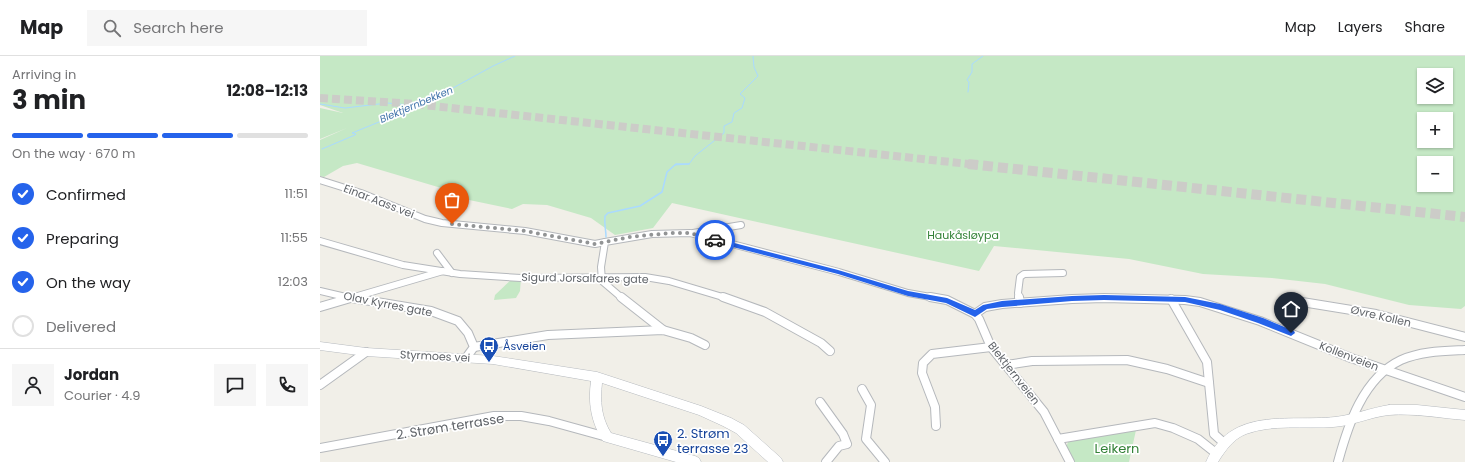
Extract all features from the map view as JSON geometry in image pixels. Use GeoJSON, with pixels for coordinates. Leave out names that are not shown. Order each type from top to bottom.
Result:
{"type":"FeatureCollection","features":[{"type":"Feature","properties":{"kind":"main road","name":"Styrmoes vei"},"geometry":{"type":"LineString","coordinates":[[320,346],[366,352],[493,360],[597,377],[701,411],[727,422],[740,429],[777,462]]}},
{"type":"Feature","properties":{"kind":"main road"},"geometry":{"type":"LineString","coordinates":[[597,377],[596,411],[599,426],[607,438]]}},
{"type":"Feature","properties":{"kind":"main road"},"geometry":{"type":"LineString","coordinates":[[1214,458],[1224,443],[1232,436],[1244,430],[1260,426],[1336,422],[1353,424],[1389,410],[1409,410],[1465,415]]}},
{"type":"Feature","properties":{"kind":"main road","name":"2. Strøm terrasse"},"geometry":{"type":"LineString","coordinates":[[607,438],[692,461]]}},
{"type":"Feature","properties":{"kind":"street","name":"Einar Aass vei"},"geometry":{"type":"LineString","coordinates":[[320,180],[376,198],[425,219],[442,223],[525,231],[595,244],[630,237],[670,233],[690,233]]}},
{"type":"Feature","properties":{"kind":"street"},"geometry":{"type":"LineString","coordinates":[[690,233],[741,225]]}},
{"type":"Feature","properties":{"kind":"street"},"geometry":{"type":"LineString","coordinates":[[690,233],[838,272],[908,293],[947,300],[975,314]]}},
{"type":"Feature","properties":{"kind":"street","name":"Sigurd Jorsalfares gate"},"geometry":{"type":"LineString","coordinates":[[320,241],[403,265],[452,273],[513,278],[645,277],[669,281],[705,291],[765,312],[822,344],[830,351]]}},
{"type":"Feature","properties":{"kind":"street"},"geometry":{"type":"LineString","coordinates":[[605,242],[601,267],[602,281],[663,330]]}},
{"type":"Feature","properties":{"kind":"street"},"geometry":{"type":"LineString","coordinates":[[437,253],[452,273]]}},
{"type":"Feature","properties":{"kind":"street"},"geometry":{"type":"LineString","coordinates":[[320,307],[443,271]]}},
{"type":"Feature","properties":{"kind":"street"},"geometry":{"type":"LineString","coordinates":[[1020,303],[1018,293],[1020,277],[1024,274],[1063,273]]}},
{"type":"Feature","properties":{"kind":"street","name":"Olav Kyrres gate"},"geometry":{"type":"LineString","coordinates":[[320,291],[350,298],[431,311],[458,321],[468,333],[474,347]]}},
{"type":"Feature","properties":{"kind":"street","name":"Kollenveien"},"geometry":{"type":"LineString","coordinates":[[975,314],[985,307],[1020,303],[1104,298],[1171,299],[1200,302],[1260,320],[1351,358],[1465,397]]}},
{"type":"Feature","properties":{"kind":"street"},"geometry":{"type":"LineString","coordinates":[[1171,299],[1207,362],[1214,434],[1224,443]]}},
{"type":"Feature","properties":{"kind":"street","name":"Øvre Kollen"},"geometry":{"type":"LineString","coordinates":[[1296,301],[1376,314],[1465,337]]}},
{"type":"Feature","properties":{"kind":"street","name":"Blektjernveien"},"geometry":{"type":"LineString","coordinates":[[975,314],[979,318],[991,347],[1008,365],[1044,412],[1070,462]]}},
{"type":"Feature","properties":{"kind":"street"},"geometry":{"type":"LineString","coordinates":[[466,358],[474,347],[548,335],[663,330],[691,338],[705,345]]}},
{"type":"Feature","properties":{"kind":"street"},"geometry":{"type":"LineString","coordinates":[[936,426],[935,407],[922,373],[923,362],[932,354],[991,347]]}},
{"type":"Feature","properties":{"kind":"street"},"geometry":{"type":"LineString","coordinates":[[1338,462],[1368,392],[1386,370],[1401,360],[1419,354],[1445,350],[1465,350]]}},
{"type":"Feature","properties":{"kind":"street"},"geometry":{"type":"LineString","coordinates":[[320,385],[366,352]]}},
{"type":"Feature","properties":{"kind":"street"},"geometry":{"type":"LineString","coordinates":[[1008,365],[1032,361],[1127,360],[1167,369],[1209,383]]}},
{"type":"Feature","properties":{"kind":"street"},"geometry":{"type":"LineString","coordinates":[[862,389],[871,405],[866,439],[885,462]]}},
{"type":"Feature","properties":{"kind":"street"},"geometry":{"type":"LineString","coordinates":[[820,402],[843,434],[846,444],[839,446],[826,462]]}},
{"type":"Feature","properties":{"kind":"street","name":"2. Strøm terrasse"},"geometry":{"type":"LineString","coordinates":[[320,448],[494,416],[522,416],[549,421],[607,438]]}},
{"type":"Feature","properties":{"kind":"street"},"geometry":{"type":"LineString","coordinates":[[1058,439],[1155,424],[1173,428],[1198,439],[1214,458]]}},
{"type":"Feature","properties":{"kind":"green space","name":"Haukåsløypa"},"geometry":{"type":"Polygon","coordinates":[[[320,56],[1465,56],[1465,306],[1461,309],[1409,305],[1325,284],[1272,278],[1203,274],[1129,259],[994,246],[979,271],[672,203],[653,228],[615,235],[591,218],[547,205],[523,204],[512,209],[450,196],[448,190],[357,163],[343,166],[324,177],[320,176],[320,140],[347,128],[320,139],[320,108],[343,113],[320,105],[320,56]]]}},
{"type":"Feature","properties":{"kind":"green space"},"geometry":{"type":"Polygon","coordinates":[[[513,278],[521,278],[520,291],[516,298],[494,300],[495,295],[513,278]]]}},
{"type":"Feature","properties":{"kind":"green space","name":"Leikern"},"geometry":{"type":"Polygon","coordinates":[[[1136,430],[1129,462],[1072,462],[1066,447],[1069,440],[1136,430]]]}},
{"type":"Feature","properties":{"kind":"waterway","name":"Blektjernbekken"},"geometry":{"type":"LineString","coordinates":[[322,149],[355,135],[356,134],[352,133],[379,122],[395,112],[433,99],[493,66],[515,56]]}},
{"type":"Feature","properties":{"kind":"waterway"},"geometry":{"type":"LineString","coordinates":[[689,164],[695,156],[724,133],[724,126],[732,122],[734,113],[742,108],[745,98],[740,94],[758,76],[754,67],[753,56]]}},
{"type":"Feature","properties":{"kind":"waterway"},"geometry":{"type":"LineString","coordinates":[[968,92],[969,82],[967,80],[972,72],[972,64],[983,56]]}},
{"type":"Feature","properties":{"kind":"waterway"},"geometry":{"type":"LineString","coordinates":[[320,104],[345,108],[387,103],[410,105]]}},
{"type":"Feature","properties":{"kind":"waterway"},"geometry":{"type":"LineString","coordinates":[[606,237],[605,216],[608,213],[640,206],[662,192],[667,172],[676,164],[689,164]]}},
{"type":"Feature","properties":{"kind":"waterway"},"geometry":{"type":"LineString","coordinates":[[675,165],[689,164]]}},
{"type":"Feature","properties":{"kind":"tunnel"},"geometry":{"type":"LineString","coordinates":[[320,98],[414,104],[978,165]]}},
{"type":"Feature","properties":{"kind":"tunnel"},"geometry":{"type":"LineString","coordinates":[[968,164],[1465,217]]}},
{"type":"Feature","properties":{"kind":"way so far"},"geometry":{"type":"LineString","coordinates":[[452,224],[525,231],[595,244],[630,237],[670,233],[690,233],[715,240]]}},
{"type":"Feature","properties":{"kind":"place","name":"Åsveien"},"geometry":{"type":"Point","coordinates":[489,363]}},
{"type":"Feature","properties":{"kind":"place","name":"2. Strøm terrasse 23"},"geometry":{"type":"Point","coordinates":[663,457]}},
{"type":"Feature","properties":{"kind":"route"},"geometry":{"type":"LineString","coordinates":[[715,240],[838,272],[908,293],[947,300],[975,314],[985,307],[1002,304],[1072,299],[1104,298],[1185,300],[1220,307],[1260,320],[1291,333]]}}]}
